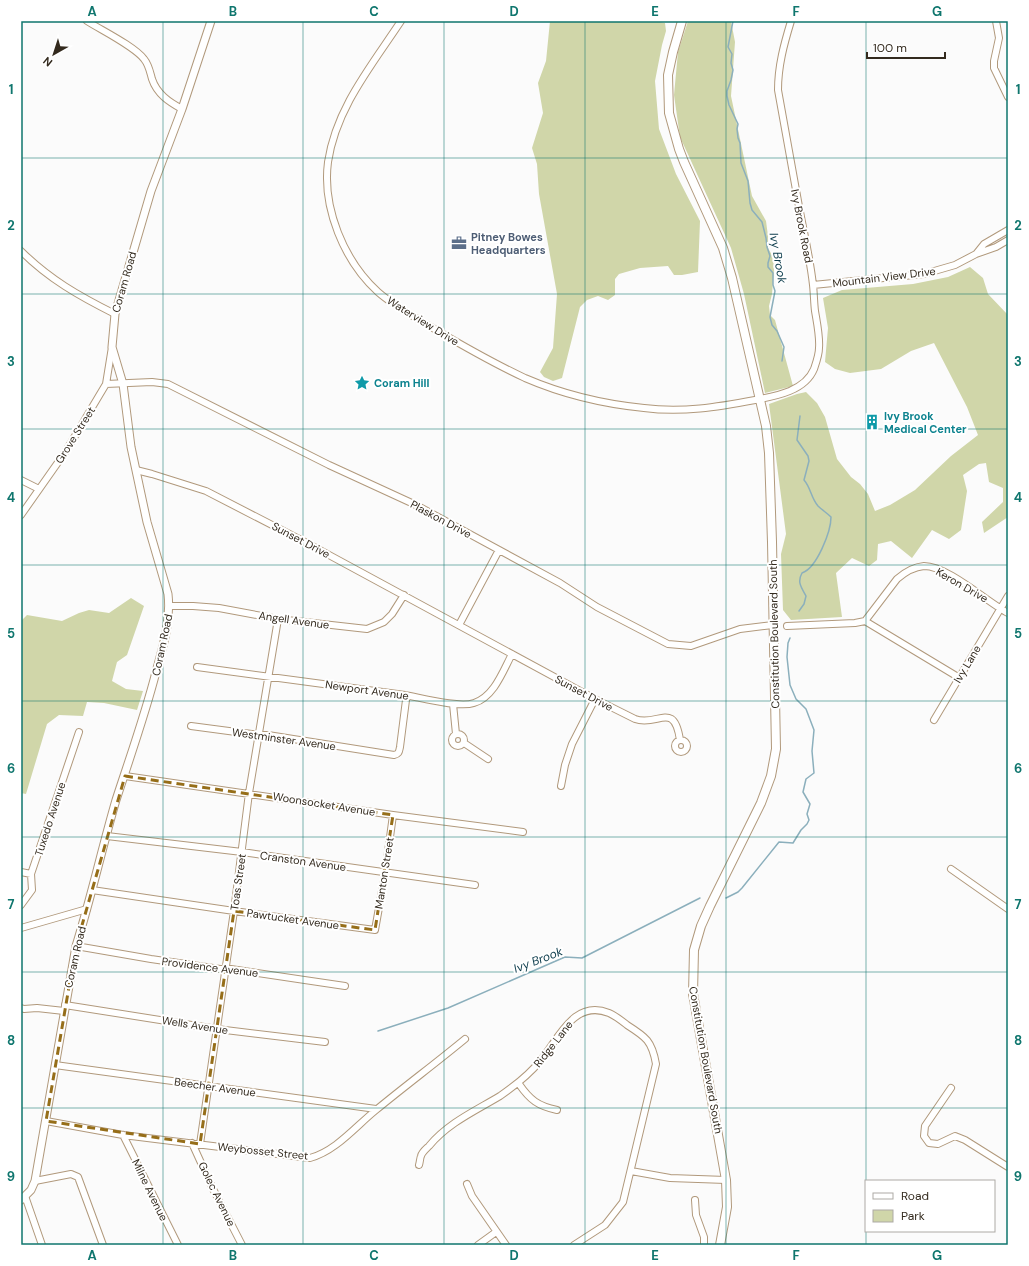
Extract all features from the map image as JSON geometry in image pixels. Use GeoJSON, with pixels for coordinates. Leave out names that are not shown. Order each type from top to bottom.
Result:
{"type":"FeatureCollection","features":[{"type":"Feature","properties":{"kind":"main road","name":"Constitution Boulevard South"},"geometry":{"type":"LineString","coordinates":[[681,21],[668,75],[670,113],[677,142],[684,162],[723,248],[732,278],[766,426],[769,454],[776,749],[771,776],[761,803],[701,926],[694,950],[693,994],[726,1180],[727,1207],[720,1245]]}},
{"type":"Feature","properties":{"kind":"street"},"geometry":{"type":"LineString","coordinates":[[87,21],[138,53],[147,63],[153,83],[160,93],[166,99],[182,109]]}},
{"type":"Feature","properties":{"kind":"street","name":"Coram Road"},"geometry":{"type":"LineString","coordinates":[[23,1198],[31,1190],[35,1181],[54,1065],[76,946],[116,800],[144,715],[161,655],[169,619],[170,606],[168,594],[147,522],[131,448],[123,384],[112,347],[115,314],[150,191],[182,109],[211,21]]}},
{"type":"Feature","properties":{"kind":"street","name":"Waterview Drive"},"geometry":{"type":"LineString","coordinates":[[401,21],[350,98],[338,123],[328,164],[329,200],[337,229],[350,257],[377,291],[392,303],[496,363],[526,378],[554,389],[582,397],[631,407],[660,410],[716,408],[760,399]]}},
{"type":"Feature","properties":{"kind":"street","name":"Ivy Brook Road"},"geometry":{"type":"LineString","coordinates":[[760,399],[790,391],[806,382],[813,371],[819,350],[813,285],[778,90],[779,66],[785,40],[792,21]]}},
{"type":"Feature","properties":{"kind":"street"},"geometry":{"type":"LineString","coordinates":[[996,21],[999,38],[994,68],[1008,96]]}},
{"type":"Feature","properties":{"kind":"street","name":"Mountain View Drive"},"geometry":{"type":"LineString","coordinates":[[976,254],[984,244],[1008,230]]}},
{"type":"Feature","properties":{"kind":"street","name":"Mountain View Drive"},"geometry":{"type":"LineString","coordinates":[[813,285],[924,274],[955,265],[976,254],[996,247],[1008,240]]}},
{"type":"Feature","properties":{"kind":"street"},"geometry":{"type":"LineString","coordinates":[[21,251],[34,264],[59,284],[86,300],[115,314]]}},
{"type":"Feature","properties":{"kind":"street","name":"Grove Street"},"geometry":{"type":"LineString","coordinates":[[21,515],[66,451],[106,384],[112,347]]}},
{"type":"Feature","properties":{"kind":"street","name":"Plaskon Drive"},"geometry":{"type":"LineString","coordinates":[[106,384],[152,382],[168,384],[329,465],[416,505],[560,583],[597,607],[668,644],[691,646],[740,629],[773,624]]}},
{"type":"Feature","properties":{"kind":"street","name":"Sunset Drive"},"geometry":{"type":"LineString","coordinates":[[136,470],[206,491],[305,542],[595,699],[642,722],[664,717],[672,719],[678,725],[680,740]]}},
{"type":"Feature","properties":{"kind":"street"},"geometry":{"type":"LineString","coordinates":[[21,480],[39,489]]}},
{"type":"Feature","properties":{"kind":"street"},"geometry":{"type":"LineString","coordinates":[[459,625],[499,550]]}},
{"type":"Feature","properties":{"kind":"street","name":"Keron Drive"},"geometry":{"type":"LineString","coordinates":[[865,620],[897,579],[910,569],[926,566],[947,573],[989,599],[1000,609],[1008,613]]}},
{"type":"Feature","properties":{"kind":"street","name":"Angell Avenue"},"geometry":{"type":"LineString","coordinates":[[170,606],[219,608],[278,619],[367,629],[384,622],[392,614],[404,595]]}},
{"type":"Feature","properties":{"kind":"street","name":"Ivy Lane"},"geometry":{"type":"LineString","coordinates":[[934,720],[958,677],[1008,596]]}},
{"type":"Feature","properties":{"kind":"street","name":"Toas Street"},"geometry":{"type":"LineString","coordinates":[[200,1144],[250,793],[278,619]]}},
{"type":"Feature","properties":{"kind":"street"},"geometry":{"type":"LineString","coordinates":[[787,626],[855,623],[865,620],[958,677]]}},
{"type":"Feature","properties":{"kind":"street","name":"Newport Avenue"},"geometry":{"type":"LineString","coordinates":[[197,667],[464,705],[474,703],[484,698],[493,689],[512,654]]}},
{"type":"Feature","properties":{"kind":"street","name":"Westminster Avenue"},"geometry":{"type":"LineString","coordinates":[[191,726],[268,735],[397,755],[400,752],[407,696]]}},
{"type":"Feature","properties":{"kind":"street"},"geometry":{"type":"LineString","coordinates":[[561,786],[565,765],[572,744],[595,699]]}},
{"type":"Feature","properties":{"kind":"street"},"geometry":{"type":"LineString","coordinates":[[453,704],[456,734],[453,738],[454,744],[459,746],[464,743]]}},
{"type":"Feature","properties":{"kind":"street","name":"Tuxedo Avenue"},"geometry":{"type":"LineString","coordinates":[[21,905],[32,890],[31,874],[79,732]]}},
{"type":"Feature","properties":{"kind":"street"},"geometry":{"type":"LineString","coordinates":[[456,734],[463,736],[464,743],[488,759]]}},
{"type":"Feature","properties":{"kind":"street","name":"Woonsocket Avenue"},"geometry":{"type":"LineString","coordinates":[[125,776],[393,815],[523,832]]}},
{"type":"Feature","properties":{"kind":"street","name":"Manton Street"},"geometry":{"type":"LineString","coordinates":[[375,930],[385,874],[393,815]]}},
{"type":"Feature","properties":{"kind":"street","name":"Cranston Avenue"},"geometry":{"type":"LineString","coordinates":[[107,836],[242,852],[385,874],[475,885]]}},
{"type":"Feature","properties":{"kind":"street"},"geometry":{"type":"LineString","coordinates":[[951,869],[1008,909]]}},
{"type":"Feature","properties":{"kind":"street"},"geometry":{"type":"LineString","coordinates":[[21,872],[31,874]]}},
{"type":"Feature","properties":{"kind":"street","name":"Pawtucket Avenue"},"geometry":{"type":"LineString","coordinates":[[92,890],[375,930]]}},
{"type":"Feature","properties":{"kind":"street"},"geometry":{"type":"LineString","coordinates":[[21,928],[87,909]]}},
{"type":"Feature","properties":{"kind":"street","name":"Providence Avenue"},"geometry":{"type":"LineString","coordinates":[[76,946],[152,959],[345,986]]}},
{"type":"Feature","properties":{"kind":"street","name":"Wells Avenue"},"geometry":{"type":"LineString","coordinates":[[21,1008],[65,1008],[325,1042]]}},
{"type":"Feature","properties":{"kind":"street","name":"Ridge Lane"},"geometry":{"type":"LineString","coordinates":[[419,1165],[421,1155],[447,1128],[519,1084],[542,1060],[568,1024],[576,1016],[593,1010],[602,1010],[611,1014],[650,1042],[654,1052],[656,1064],[623,1202],[605,1225],[574,1245]]}},
{"type":"Feature","properties":{"kind":"street","name":"Weybosset Street"},"geometry":{"type":"LineString","coordinates":[[46,1121],[123,1135],[310,1158],[330,1149],[465,1039]]}},
{"type":"Feature","properties":{"kind":"street","name":"Beecher Avenue"},"geometry":{"type":"LineString","coordinates":[[54,1065],[376,1110]]}},
{"type":"Feature","properties":{"kind":"street"},"geometry":{"type":"LineString","coordinates":[[519,1084],[534,1102],[546,1108],[557,1110]]}},
{"type":"Feature","properties":{"kind":"street"},"geometry":{"type":"LineString","coordinates":[[950,1088],[925,1126],[924,1136],[929,1143],[938,1144],[955,1136],[965,1140],[1008,1167]]}},
{"type":"Feature","properties":{"kind":"street","name":"Milne Avenue"},"geometry":{"type":"LineString","coordinates":[[123,1135],[178,1245]]}},
{"type":"Feature","properties":{"kind":"street","name":"Golec Avenue"},"geometry":{"type":"LineString","coordinates":[[192,1143],[212,1187],[242,1245]]}},
{"type":"Feature","properties":{"kind":"street"},"geometry":{"type":"LineString","coordinates":[[631,1171],[670,1178],[726,1180]]}},
{"type":"Feature","properties":{"kind":"street"},"geometry":{"type":"LineString","coordinates":[[35,1181],[71,1174],[78,1177],[103,1245]]}},
{"type":"Feature","properties":{"kind":"street"},"geometry":{"type":"LineString","coordinates":[[467,1184],[472,1196],[506,1245]]}},
{"type":"Feature","properties":{"kind":"street"},"geometry":{"type":"LineString","coordinates":[[23,1198],[42,1245]]}},
{"type":"Feature","properties":{"kind":"street"},"geometry":{"type":"LineString","coordinates":[[695,1200],[696,1215],[704,1237],[704,1245]]}},
{"type":"Feature","properties":{"kind":"street"},"geometry":{"type":"LineString","coordinates":[[478,1245],[496,1232]]}},
{"type":"Feature","properties":{"kind":"highlighted area"},"geometry":{"type":"Polygon","coordinates":[[[125,776],[393,815],[375,930],[234,911],[200,1144],[46,1121],[76,946],[125,776]]]}},
{"type":"Feature","properties":{"kind":"green space"},"geometry":{"type":"Polygon","coordinates":[[[550,21],[654,21],[665,23],[666,31],[655,81],[659,129],[676,174],[700,221],[698,272],[674,275],[668,266],[640,268],[619,274],[615,279],[615,295],[608,300],[598,296],[587,300],[580,307],[562,378],[553,381],[544,377],[540,372],[553,348],[557,294],[539,194],[537,164],[532,148],[543,113],[538,83],[546,61],[550,21]]]}},
{"type":"Feature","properties":{"kind":"green space"},"geometry":{"type":"Polygon","coordinates":[[[688,21],[731,21],[735,42],[731,96],[752,196],[766,221],[768,248],[773,257],[774,270],[772,294],[769,306],[770,315],[775,320],[793,386],[765,393],[744,294],[731,248],[680,137],[674,95],[678,52],[688,21]]]}},
{"type":"Feature","properties":{"kind":"green space"},"geometry":{"type":"Polygon","coordinates":[[[970,267],[983,278],[988,294],[1008,315],[1008,517],[984,533],[982,522],[1003,502],[1003,488],[989,482],[986,463],[979,464],[963,475],[967,491],[961,530],[949,539],[932,530],[912,558],[891,541],[878,544],[877,560],[869,566],[852,558],[836,573],[842,617],[791,620],[783,610],[781,554],[786,534],[769,404],[806,392],[817,403],[825,417],[837,459],[851,477],[860,484],[868,494],[875,511],[890,505],[915,490],[951,456],[978,435],[967,407],[934,343],[911,351],[881,369],[850,373],[835,369],[825,362],[828,328],[823,298],[842,290],[913,284],[948,277],[970,267]]]}},
{"type":"Feature","properties":{"kind":"green space"},"geometry":{"type":"Polygon","coordinates":[[[131,598],[144,606],[127,655],[117,662],[112,681],[126,689],[143,691],[137,710],[104,703],[87,702],[83,716],[59,715],[47,724],[26,794],[21,793],[21,621],[27,615],[62,621],[89,610],[109,613],[131,598]]]}},
{"type":"Feature","properties":{"kind":"waterway","name":"Ivy Brook"},"geometry":{"type":"LineString","coordinates":[[733,21],[728,47],[732,54],[731,63],[733,70],[727,96],[729,105],[738,124],[737,129],[740,143],[741,163],[748,181],[750,203],[752,210],[762,222],[770,256],[768,267],[773,273],[773,285],[775,291],[770,317],[772,325],[777,331],[784,347],[782,361]]}},
{"type":"Feature","properties":{"kind":"waterway","name":"Ivy Brook"},"geometry":{"type":"LineString","coordinates":[[799,611],[804,604],[806,596],[800,584],[802,573],[808,570],[818,557],[829,531],[831,517],[816,503],[804,480],[809,461],[808,456],[797,440],[800,416]]}},
{"type":"Feature","properties":{"kind":"waterway","name":"Ivy Brook"},"geometry":{"type":"LineString","coordinates":[[726,898],[738,892],[742,888],[779,842],[793,843],[809,820],[807,814],[810,804],[803,792],[806,779],[814,773],[812,751],[814,730],[806,709],[796,699],[790,685],[787,657],[790,638]]}},
{"type":"Feature","properties":{"kind":"waterway","name":"Ivy Brook"},"geometry":{"type":"LineString","coordinates":[[378,1031],[448,1008],[565,957],[582,958],[700,898]]}},
{"type":"Feature","properties":{"kind":"place","name":"Pitney Bowes Headquarters"},"geometry":{"type":"Point","coordinates":[459,243]}},
{"type":"Feature","properties":{"kind":"place","name":"Coram Hill"},"geometry":{"type":"Point","coordinates":[362,383]}},
{"type":"Feature","properties":{"kind":"place","name":"Ivy Brook Medical Center"},"geometry":{"type":"Point","coordinates":[872,422]}}]}
